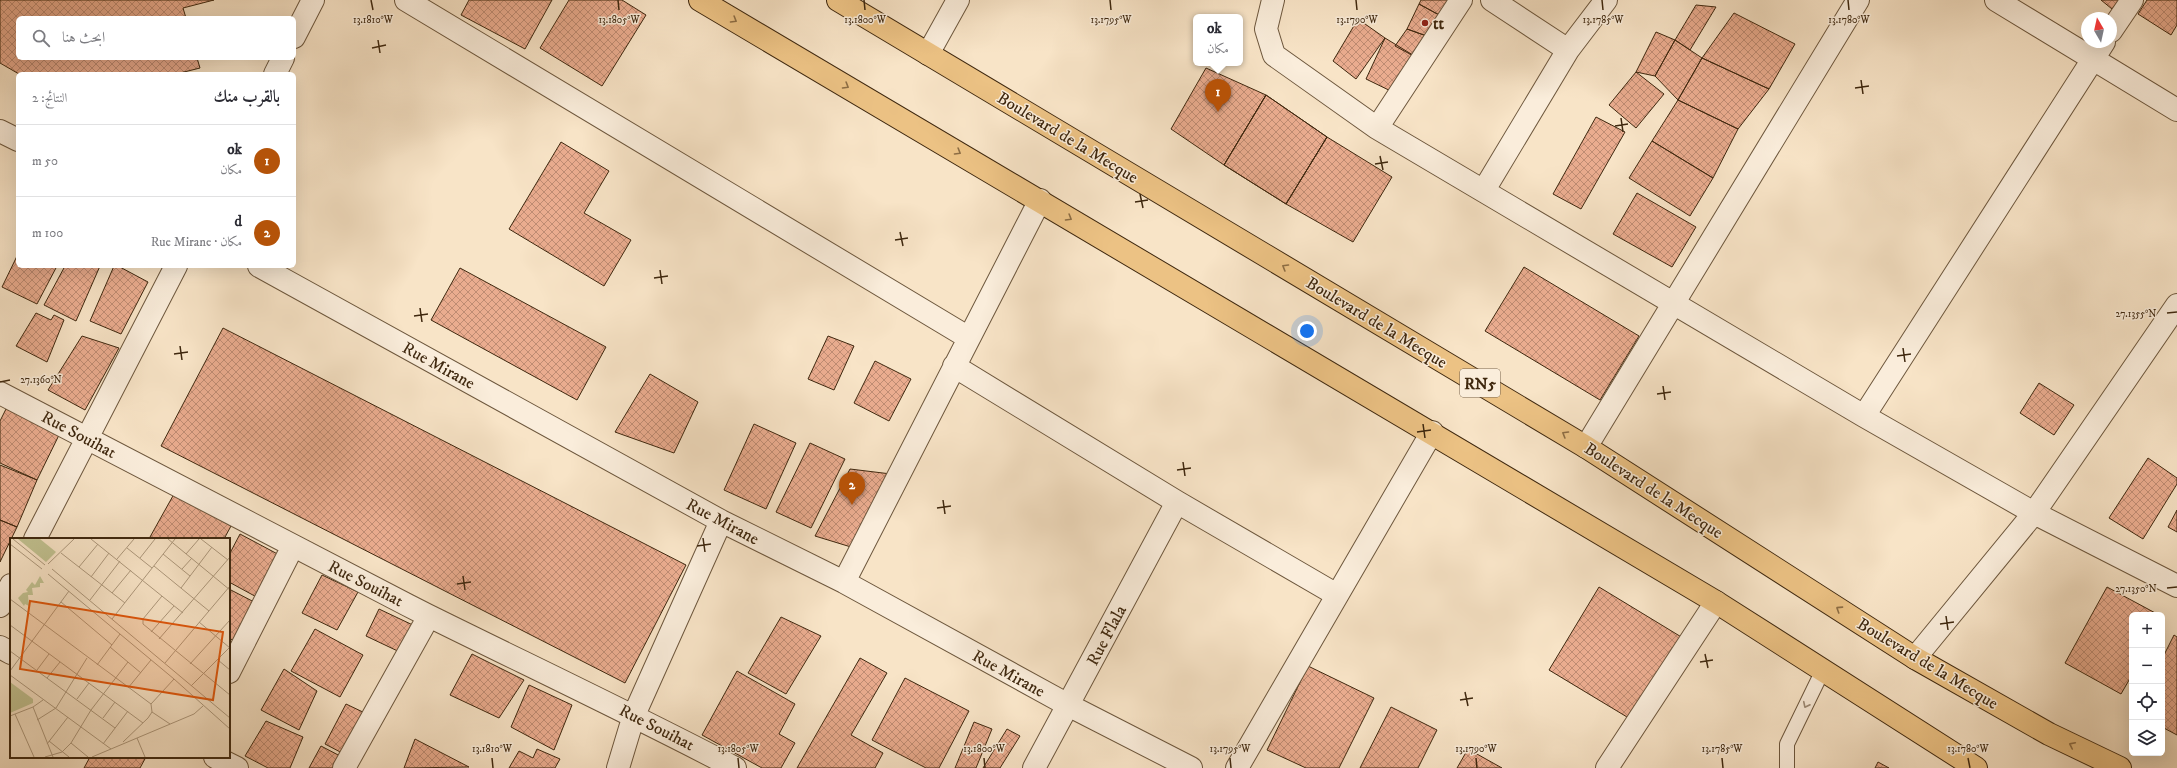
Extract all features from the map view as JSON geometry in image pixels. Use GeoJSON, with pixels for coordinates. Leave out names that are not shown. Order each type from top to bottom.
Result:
{"type":"FeatureCollection","features":[{"type":"Feature","properties":{"kind":"main road"},"geometry":{"type":"LineString","coordinates":[[700,0],[1432,432],[1716,602],[1976,768]]}},
{"type":"Feature","properties":{"kind":"main road","name":"Boulevard de la Mecque"},"geometry":{"type":"LineString","coordinates":[[838,0],[1586,447],[1915,658],[2049,734],[2118,767]]}},
{"type":"Feature","properties":{"kind":"main road"},"geometry":{"type":"LineString","coordinates":[[2086,768],[2098,765],[2118,767]]}},
{"type":"Feature","properties":{"kind":"street"},"geometry":{"type":"LineString","coordinates":[[296,33],[313,0]]}},
{"type":"Feature","properties":{"kind":"street"},"geometry":{"type":"LineString","coordinates":[[406,0],[969,338]]}},
{"type":"Feature","properties":{"kind":"street"},"geometry":{"type":"LineString","coordinates":[[928,54],[958,0]]}},
{"type":"Feature","properties":{"kind":"street"},"geometry":{"type":"LineString","coordinates":[[1273,0],[1266,29],[1274,55],[1377,128],[1864,416],[2034,513],[2177,586]]}},
{"type":"Feature","properties":{"kind":"street"},"geometry":{"type":"LineString","coordinates":[[1377,128],[1461,0]]}},
{"type":"Feature","properties":{"kind":"street"},"geometry":{"type":"LineString","coordinates":[[1492,0],[1568,50]]}},
{"type":"Feature","properties":{"kind":"street"},"geometry":{"type":"LineString","coordinates":[[1484,190],[1568,50],[1606,0]]}},
{"type":"Feature","properties":{"kind":"street"},"geometry":{"type":"LineString","coordinates":[[1586,447],[1858,0]]}},
{"type":"Feature","properties":{"kind":"street"},"geometry":{"type":"LineString","coordinates":[[1996,0],[2098,51],[2177,110]]}},
{"type":"Feature","properties":{"kind":"street"},"geometry":{"type":"LineString","coordinates":[[2117,22],[2132,0]]}},
{"type":"Feature","properties":{"kind":"street"},"geometry":{"type":"LineString","coordinates":[[1864,416],[2098,51]]}},
{"type":"Feature","properties":{"kind":"street"},"geometry":{"type":"LineString","coordinates":[[276,72],[282,60]]}},
{"type":"Feature","properties":{"kind":"street"},"geometry":{"type":"LineString","coordinates":[[0,131],[16,139]]}},
{"type":"Feature","properties":{"kind":"street"},"geometry":{"type":"LineString","coordinates":[[844,582],[1040,200]]}},
{"type":"Feature","properties":{"kind":"street"},"geometry":{"type":"LineString","coordinates":[[36,538],[175,268]]}},
{"type":"Feature","properties":{"kind":"street","name":"Rue Mirane"},"geometry":{"type":"LineString","coordinates":[[263,268],[721,521],[844,582],[1068,705],[1191,768]]}},
{"type":"Feature","properties":{"kind":"street"},"geometry":{"type":"LineString","coordinates":[[1915,658],[2034,513],[2170,328],[2177,304]]}},
{"type":"Feature","properties":{"kind":"street"},"geometry":{"type":"LineString","coordinates":[[954,366],[1177,502],[1337,596]]}},
{"type":"Feature","properties":{"kind":"street","name":"Rue Souihat"},"geometry":{"type":"LineString","coordinates":[[0,392],[292,546],[429,616],[634,715],[736,768]]}},
{"type":"Feature","properties":{"kind":"street"},"geometry":{"type":"LineString","coordinates":[[1237,768],[1432,432]]}},
{"type":"Feature","properties":{"kind":"street","name":"Rue Flala"},"geometry":{"type":"LineString","coordinates":[[1034,768],[1177,502]]}},
{"type":"Feature","properties":{"kind":"street"},"geometry":{"type":"LineString","coordinates":[[618,768],[634,715],[721,521]]}},
{"type":"Feature","properties":{"kind":"street"},"geometry":{"type":"LineString","coordinates":[[230,670],[292,546]]}},
{"type":"Feature","properties":{"kind":"street"},"geometry":{"type":"LineString","coordinates":[[0,606],[10,587]]}},
{"type":"Feature","properties":{"kind":"street"},"geometry":{"type":"LineString","coordinates":[[1607,768],[1716,602]]}},
{"type":"Feature","properties":{"kind":"street"},"geometry":{"type":"LineString","coordinates":[[344,768],[429,616]]}},
{"type":"Feature","properties":{"kind":"street"},"geometry":{"type":"LineString","coordinates":[[0,647],[10,652]]}},
{"type":"Feature","properties":{"kind":"street"},"geometry":{"type":"LineString","coordinates":[[217,758],[237,768]]}},
{"type":"Feature","properties":{"kind":"lane"},"geometry":{"type":"LineString","coordinates":[[1787,768],[1787,744],[1823,670]]}},
{"type":"Feature","properties":{"kind":"building"},"geometry":{"type":"Polygon","coordinates":[[[0,0],[214,0],[183,8],[185,16],[16,16],[16,60],[198,60],[200,68],[184,72],[16,72],[0,63],[0,0]]]}},
{"type":"Feature","properties":{"kind":"building"},"geometry":{"type":"Polygon","coordinates":[[[469,0],[552,0],[525,49],[461,15],[469,0]]]}},
{"type":"Feature","properties":{"kind":"building"},"geometry":{"type":"Polygon","coordinates":[[[569,0],[622,0],[646,15],[602,86],[540,48],[569,0]]]}},
{"type":"Feature","properties":{"kind":"building"},"geometry":{"type":"Polygon","coordinates":[[[1421,0],[1456,0],[1441,16],[1419,4],[1421,0]]]}},
{"type":"Feature","properties":{"kind":"building"},"geometry":{"type":"Polygon","coordinates":[[[2101,0],[2120,0],[2112,9],[2101,0]]]}},
{"type":"Feature","properties":{"kind":"building"},"geometry":{"type":"Polygon","coordinates":[[[2147,0],[2177,0],[2177,25],[2171,35],[2138,14],[2147,0]]]}},
{"type":"Feature","properties":{"kind":"building","name":"tt"},"geometry":{"type":"Polygon","coordinates":[[[1419,4],[1441,16],[1435,39],[1407,29],[1419,4]]]}},
{"type":"Feature","properties":{"kind":"building"},"geometry":{"type":"Polygon","coordinates":[[[1696,5],[1716,7],[1690,50],[1675,40],[1696,5]]]}},
{"type":"Feature","properties":{"kind":"building"},"geometry":{"type":"Polygon","coordinates":[[[1734,13],[1795,44],[1769,89],[1702,58],[1734,13]]]}},
{"type":"Feature","properties":{"kind":"building"},"geometry":{"type":"Polygon","coordinates":[[[1358,19],[1385,38],[1356,79],[1333,61],[1358,19]]]}},
{"type":"Feature","properties":{"kind":"building"},"geometry":{"type":"Polygon","coordinates":[[[1407,29],[1435,39],[1421,60],[1395,46],[1407,29]]]}},
{"type":"Feature","properties":{"kind":"building"},"geometry":{"type":"Polygon","coordinates":[[[1656,32],[1675,40],[1655,76],[1636,72],[1656,32]]]}},
{"type":"Feature","properties":{"kind":"building"},"geometry":{"type":"Polygon","coordinates":[[[1385,38],[1421,60],[1399,95],[1366,79],[1385,38]]]}},
{"type":"Feature","properties":{"kind":"building"},"geometry":{"type":"Polygon","coordinates":[[[1675,40],[1702,58],[1678,100],[1655,76],[1675,40]]]}},
{"type":"Feature","properties":{"kind":"building"},"geometry":{"type":"Polygon","coordinates":[[[1702,58],[1769,89],[1738,129],[1678,100],[1702,58]]]}},
{"type":"Feature","properties":{"kind":"building"},"geometry":{"type":"Polygon","coordinates":[[[1206,68],[1266,95],[1224,165],[1171,129],[1206,68]]]}},
{"type":"Feature","properties":{"kind":"building"},"geometry":{"type":"Polygon","coordinates":[[[1636,72],[1664,94],[1636,128],[1609,105],[1636,72]]]}},
{"type":"Feature","properties":{"kind":"building"},"geometry":{"type":"Polygon","coordinates":[[[1266,95],[1327,137],[1286,204],[1224,165],[1266,95]]]}},
{"type":"Feature","properties":{"kind":"building"},"geometry":{"type":"Polygon","coordinates":[[[1266,95],[1327,137],[1286,204],[1224,165],[1266,95]]]}},
{"type":"Feature","properties":{"kind":"building"},"geometry":{"type":"Polygon","coordinates":[[[1678,100],[1738,129],[1713,178],[1652,141],[1678,100]]]}},
{"type":"Feature","properties":{"kind":"building"},"geometry":{"type":"Polygon","coordinates":[[[1596,117],[1625,132],[1581,209],[1553,194],[1596,117]]]}},
{"type":"Feature","properties":{"kind":"building"},"geometry":{"type":"Polygon","coordinates":[[[1327,137],[1392,177],[1353,242],[1286,204],[1327,137]]]}},
{"type":"Feature","properties":{"kind":"building"},"geometry":{"type":"Polygon","coordinates":[[[1652,141],[1713,178],[1690,216],[1629,178],[1652,141]]]}},
{"type":"Feature","properties":{"kind":"building"},"geometry":{"type":"Polygon","coordinates":[[[561,142],[609,171],[584,213],[631,240],[604,286],[509,229],[561,142]]]}},
{"type":"Feature","properties":{"kind":"building"},"geometry":{"type":"Polygon","coordinates":[[[1637,193],[1696,227],[1672,267],[1613,234],[1637,193]]]}},
{"type":"Feature","properties":{"kind":"building"},"geometry":{"type":"Polygon","coordinates":[[[16,258],[16,268],[56,268],[37,304],[2,287],[16,258]]]}},
{"type":"Feature","properties":{"kind":"building"},"geometry":{"type":"Polygon","coordinates":[[[1524,267],[1639,336],[1600,400],[1485,331],[1524,267]]]}},
{"type":"Feature","properties":{"kind":"building"},"geometry":{"type":"Polygon","coordinates":[[[64,268],[99,268],[76,321],[44,305],[64,268]]]}},
{"type":"Feature","properties":{"kind":"building"},"geometry":{"type":"Polygon","coordinates":[[[113,268],[122,268],[148,282],[121,334],[90,321],[113,268]]]}},
{"type":"Feature","properties":{"kind":"building"},"geometry":{"type":"Polygon","coordinates":[[[460,268],[606,347],[577,400],[431,320],[460,268]]]}},
{"type":"Feature","properties":{"kind":"building"},"geometry":{"type":"Polygon","coordinates":[[[36,313],[51,320],[54,315],[64,320],[47,362],[16,346],[36,313]]]}},
{"type":"Feature","properties":{"kind":"building"},"geometry":{"type":"Polygon","coordinates":[[[223,328],[686,565],[625,683],[161,446],[223,328]]]}},
{"type":"Feature","properties":{"kind":"building"},"geometry":{"type":"Polygon","coordinates":[[[82,336],[119,348],[85,410],[48,390],[82,336]]]}},
{"type":"Feature","properties":{"kind":"building"},"geometry":{"type":"Polygon","coordinates":[[[828,336],[854,346],[834,390],[808,379],[828,336]]]}},
{"type":"Feature","properties":{"kind":"building"},"geometry":{"type":"Polygon","coordinates":[[[875,361],[911,379],[889,421],[854,403],[875,361]]]}},
{"type":"Feature","properties":{"kind":"building"},"geometry":{"type":"Polygon","coordinates":[[[650,374],[698,402],[674,453],[615,432],[650,374]]]}},
{"type":"Feature","properties":{"kind":"building"},"geometry":{"type":"Polygon","coordinates":[[[2039,383],[2074,405],[2054,435],[2020,413],[2039,383]]]}},
{"type":"Feature","properties":{"kind":"building"},"geometry":{"type":"Polygon","coordinates":[[[6,409],[60,433],[37,480],[0,463],[0,421],[6,409]]]}},
{"type":"Feature","properties":{"kind":"building"},"geometry":{"type":"Polygon","coordinates":[[[754,424],[796,443],[766,509],[724,490],[754,424]]]}},
{"type":"Feature","properties":{"kind":"building"},"geometry":{"type":"Polygon","coordinates":[[[810,443],[845,459],[811,528],[776,512],[810,443]]]}},
{"type":"Feature","properties":{"kind":"building"},"geometry":{"type":"Polygon","coordinates":[[[2148,458],[2177,478],[2177,484],[2143,539],[2109,518],[2148,458]]]}},
{"type":"Feature","properties":{"kind":"building"},"geometry":{"type":"Polygon","coordinates":[[[0,465],[37,480],[17,527],[0,520],[0,465]]]}},
{"type":"Feature","properties":{"kind":"building"},"geometry":{"type":"Polygon","coordinates":[[[850,469],[891,474],[851,547],[815,536],[850,469]]]}},
{"type":"Feature","properties":{"kind":"building"},"geometry":{"type":"Polygon","coordinates":[[[174,494],[231,526],[225,538],[150,537],[174,494]]]}},
{"type":"Feature","properties":{"kind":"building"},"geometry":{"type":"Polygon","coordinates":[[[2177,510],[2177,532],[2168,527],[2177,510]]]}},
{"type":"Feature","properties":{"kind":"building"},"geometry":{"type":"Polygon","coordinates":[[[0,520],[17,527],[12,538],[10,538],[10,541],[0,562],[0,520]]]}},
{"type":"Feature","properties":{"kind":"building"},"geometry":{"type":"Polygon","coordinates":[[[240,534],[285,558],[262,600],[230,583],[230,553],[240,534]]]}},
{"type":"Feature","properties":{"kind":"building"},"geometry":{"type":"Polygon","coordinates":[[[322,575],[358,592],[337,630],[302,613],[322,575]]]}},
{"type":"Feature","properties":{"kind":"building"},"geometry":{"type":"Polygon","coordinates":[[[1599,587],[1683,638],[1632,720],[1549,670],[1599,587]]]}},
{"type":"Feature","properties":{"kind":"building"},"geometry":{"type":"Polygon","coordinates":[[[2107,587],[2153,612],[2129,612],[2129,680],[2121,694],[2065,663],[2107,587]]]}},
{"type":"Feature","properties":{"kind":"building"},"geometry":{"type":"Polygon","coordinates":[[[230,590],[258,604],[238,643],[230,639],[230,590]]]}},
{"type":"Feature","properties":{"kind":"building"},"geometry":{"type":"Polygon","coordinates":[[[379,609],[417,627],[404,654],[366,636],[379,609]]]}},
{"type":"Feature","properties":{"kind":"building"},"geometry":{"type":"Polygon","coordinates":[[[781,617],[821,636],[786,694],[748,673],[781,617]]]}},
{"type":"Feature","properties":{"kind":"building"},"geometry":{"type":"Polygon","coordinates":[[[315,629],[363,655],[340,697],[291,671],[315,629]]]}},
{"type":"Feature","properties":{"kind":"building"},"geometry":{"type":"Polygon","coordinates":[[[2174,635],[2177,637],[2177,735],[2165,729],[2165,653],[2174,635]]]}},
{"type":"Feature","properties":{"kind":"building"},"geometry":{"type":"Polygon","coordinates":[[[472,654],[524,680],[499,718],[450,695],[472,654]]]}},
{"type":"Feature","properties":{"kind":"building"},"geometry":{"type":"Polygon","coordinates":[[[860,658],[887,673],[851,735],[883,753],[875,768],[797,768],[860,658]]]}},
{"type":"Feature","properties":{"kind":"building"},"geometry":{"type":"Polygon","coordinates":[[[1308,666],[1374,698],[1339,768],[1306,768],[1267,750],[1308,666]]]}},
{"type":"Feature","properties":{"kind":"building"},"geometry":{"type":"Polygon","coordinates":[[[284,669],[317,691],[299,730],[261,710],[284,669]]]}},
{"type":"Feature","properties":{"kind":"building"},"geometry":{"type":"Polygon","coordinates":[[[737,671],[795,704],[779,734],[795,743],[781,768],[762,768],[702,735],[737,671]]]}},
{"type":"Feature","properties":{"kind":"building"},"geometry":{"type":"Polygon","coordinates":[[[905,678],[969,711],[939,768],[926,768],[872,740],[905,678]]]}},
{"type":"Feature","properties":{"kind":"building"},"geometry":{"type":"Polygon","coordinates":[[[529,685],[572,705],[554,750],[511,727],[529,685]]]}},
{"type":"Feature","properties":{"kind":"building"},"geometry":{"type":"Polygon","coordinates":[[[346,704],[367,714],[346,755],[325,744],[346,704]]]}},
{"type":"Feature","properties":{"kind":"building"},"geometry":{"type":"Polygon","coordinates":[[[1391,707],[1437,730],[1418,768],[1360,768],[1391,707]]]}},
{"type":"Feature","properties":{"kind":"building"},"geometry":{"type":"Polygon","coordinates":[[[266,721],[303,737],[290,768],[268,768],[245,756],[266,721]]]}},
{"type":"Feature","properties":{"kind":"building"},"geometry":{"type":"Polygon","coordinates":[[[974,722],[992,729],[976,768],[955,768],[974,722]]]}},
{"type":"Feature","properties":{"kind":"building"},"geometry":{"type":"Polygon","coordinates":[[[1007,729],[1020,736],[1000,768],[983,768],[1007,729]]]}},
{"type":"Feature","properties":{"kind":"building"},"geometry":{"type":"Polygon","coordinates":[[[415,739],[469,767],[404,768],[415,739]]]}},
{"type":"Feature","properties":{"kind":"building"},"geometry":{"type":"Polygon","coordinates":[[[321,746],[342,757],[336,768],[309,768],[321,746]]]}},
{"type":"Feature","properties":{"kind":"building"},"geometry":{"type":"Polygon","coordinates":[[[537,749],[560,759],[555,768],[509,768],[519,751],[533,758],[537,749]]]}},
{"type":"Feature","properties":{"kind":"building"},"geometry":{"type":"Polygon","coordinates":[[[1468,749],[1502,768],[1457,768],[1468,749]]]}},
{"type":"Feature","properties":{"kind":"building"},"geometry":{"type":"Polygon","coordinates":[[[89,758],[145,758],[140,768],[84,768],[89,758]]]}},
{"type":"Feature","properties":{"kind":"building"},"geometry":{"type":"Polygon","coordinates":[[[1878,762],[1889,768],[1875,768],[1878,762]]]}},
{"type":"Feature","properties":{"kind":"place","name":"tt"},"geometry":{"type":"Point","coordinates":[1425,23]}},
{"type":"Feature","properties":{"kind":"place","name":"ok"},"geometry":{"type":"Point","coordinates":[1218,112]}},
{"type":"Feature","properties":{"kind":"place","name":"d"},"geometry":{"type":"Point","coordinates":[852,505]}}]}
